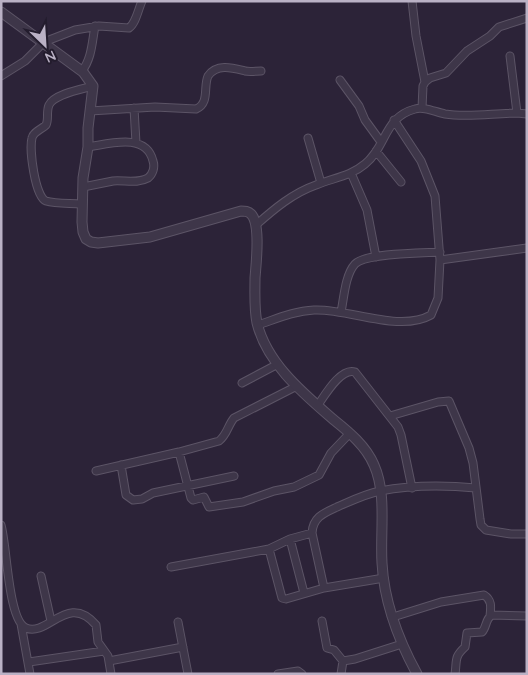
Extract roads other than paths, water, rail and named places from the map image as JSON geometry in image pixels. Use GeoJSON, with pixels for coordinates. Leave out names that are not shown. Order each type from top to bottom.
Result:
{"type":"FeatureCollection","features":[{"type":"Feature","properties":{"kind":"street"},"geometry":{"type":"LineString","coordinates":[[1,76],[25,61],[44,42],[75,30],[95,26],[129,28],[134,24],[142,1]]}},
{"type":"Feature","properties":{"kind":"street"},"geometry":{"type":"LineString","coordinates":[[412,1],[416,36],[425,82]]}},
{"type":"Feature","properties":{"kind":"street"},"geometry":{"type":"LineString","coordinates":[[1,12],[82,71],[89,78],[93,86],[81,204],[83,232],[86,239],[91,242],[150,237],[241,211],[247,211],[251,214],[256,225],[255,301],[258,325],[270,352],[278,364],[297,386],[361,444],[374,465],[380,491],[384,578],[393,617],[402,644],[417,674]]}},
{"type":"Feature","properties":{"kind":"street"},"geometry":{"type":"LineString","coordinates":[[422,108],[423,86],[425,82],[430,78],[446,73],[467,51],[490,36],[499,27],[527,18]]}},
{"type":"Feature","properties":{"kind":"street"},"geometry":{"type":"LineString","coordinates":[[82,71],[91,52],[95,26]]}},
{"type":"Feature","properties":{"kind":"street"},"geometry":{"type":"LineString","coordinates":[[510,56],[518,113]]}},
{"type":"Feature","properties":{"kind":"street"},"geometry":{"type":"LineString","coordinates":[[90,111],[134,108],[200,108],[204,102],[206,80],[210,73],[227,67],[245,71],[261,71]]}},
{"type":"Feature","properties":{"kind":"street"},"geometry":{"type":"LineString","coordinates":[[340,80],[381,142]]}},
{"type":"Feature","properties":{"kind":"street"},"geometry":{"type":"LineString","coordinates":[[81,204],[46,201],[41,197],[37,190],[32,154],[32,138],[48,122],[49,106],[52,101],[59,96],[93,86]]}},
{"type":"Feature","properties":{"kind":"street"},"geometry":{"type":"LineString","coordinates":[[134,108],[136,143]]}},
{"type":"Feature","properties":{"kind":"street"},"geometry":{"type":"LineString","coordinates":[[256,225],[283,203],[299,193],[351,173],[369,161],[394,120],[408,111],[422,108],[452,115],[527,114]]}},
{"type":"Feature","properties":{"kind":"street"},"geometry":{"type":"LineString","coordinates":[[258,325],[314,310],[341,312],[377,320],[415,320],[431,315],[436,305],[440,256],[435,196],[432,184],[421,161],[394,120]]}},
{"type":"Feature","properties":{"kind":"street"},"geometry":{"type":"LineString","coordinates":[[308,138],[321,183]]}},
{"type":"Feature","properties":{"kind":"street"},"geometry":{"type":"LineString","coordinates":[[83,188],[115,181],[136,182],[151,175],[154,166],[150,154],[143,146],[136,143],[127,142],[88,147]]}},
{"type":"Feature","properties":{"kind":"street"},"geometry":{"type":"LineString","coordinates":[[376,151],[401,182]]}},
{"type":"Feature","properties":{"kind":"street"},"geometry":{"type":"LineString","coordinates":[[351,173],[367,210],[376,256]]}},
{"type":"Feature","properties":{"kind":"street"},"geometry":{"type":"LineString","coordinates":[[341,312],[352,269],[360,260],[376,256],[440,256],[527,248]]}},
{"type":"Feature","properties":{"kind":"street"},"geometry":{"type":"LineString","coordinates":[[242,383],[278,364]]}},
{"type":"Feature","properties":{"kind":"street"},"geometry":{"type":"LineString","coordinates":[[318,405],[333,384],[345,373],[351,371],[359,376],[395,422],[401,435],[412,488]]}},
{"type":"Feature","properties":{"kind":"street"},"geometry":{"type":"LineString","coordinates":[[96,471],[219,441],[223,438],[234,418],[297,386]]}},
{"type":"Feature","properties":{"kind":"street"},"geometry":{"type":"LineString","coordinates":[[390,416],[449,400],[473,462],[483,528],[511,534],[527,534]]}},
{"type":"Feature","properties":{"kind":"street"},"geometry":{"type":"LineString","coordinates":[[179,452],[192,500],[204,497],[209,507],[243,502],[274,491],[294,487],[319,475],[331,453],[350,433]]}},
{"type":"Feature","properties":{"kind":"street"},"geometry":{"type":"LineString","coordinates":[[121,465],[126,495],[134,500],[234,476]]}},
{"type":"Feature","properties":{"kind":"street"},"geometry":{"type":"LineString","coordinates":[[324,588],[312,533],[312,525],[323,514],[359,497],[380,491],[440,486],[476,488]]}},
{"type":"Feature","properties":{"kind":"street"},"geometry":{"type":"LineString","coordinates":[[1,525],[5,574],[11,599],[21,624],[30,674]]}},
{"type":"Feature","properties":{"kind":"street"},"geometry":{"type":"LineString","coordinates":[[171,567],[269,549],[290,539],[312,533]]}},
{"type":"Feature","properties":{"kind":"street"},"geometry":{"type":"LineString","coordinates":[[290,539],[304,594]]}},
{"type":"Feature","properties":{"kind":"street"},"geometry":{"type":"LineString","coordinates":[[269,549],[282,598],[286,599],[324,588],[384,578]]}},
{"type":"Feature","properties":{"kind":"street"},"geometry":{"type":"LineString","coordinates":[[41,576],[52,621]]}},
{"type":"Feature","properties":{"kind":"street"},"geometry":{"type":"LineString","coordinates":[[393,617],[441,602],[484,595],[488,598],[491,605],[490,616],[482,632],[466,635],[465,647],[457,654],[455,674]]}},
{"type":"Feature","properties":{"kind":"street"},"geometry":{"type":"LineString","coordinates":[[21,624],[25,628],[39,627],[64,614],[73,613],[78,613],[89,619],[96,624],[98,642],[109,661],[111,674]]}},
{"type":"Feature","properties":{"kind":"street"},"geometry":{"type":"LineString","coordinates":[[490,616],[527,616]]}},
{"type":"Feature","properties":{"kind":"street"},"geometry":{"type":"LineString","coordinates":[[322,621],[327,648],[334,650],[343,661],[341,674]]}},
{"type":"Feature","properties":{"kind":"street"},"geometry":{"type":"LineString","coordinates":[[178,622],[188,674]]}},
{"type":"Feature","properties":{"kind":"street"},"geometry":{"type":"LineString","coordinates":[[343,661],[402,644]]}},
{"type":"Feature","properties":{"kind":"street"},"geometry":{"type":"LineString","coordinates":[[109,661],[183,647]]}},
{"type":"Feature","properties":{"kind":"street"},"geometry":{"type":"LineString","coordinates":[[29,662],[104,651]]}},
{"type":"Feature","properties":{"kind":"street"},"geometry":{"type":"LineString","coordinates":[[278,674],[298,671],[302,674]]}}]}
